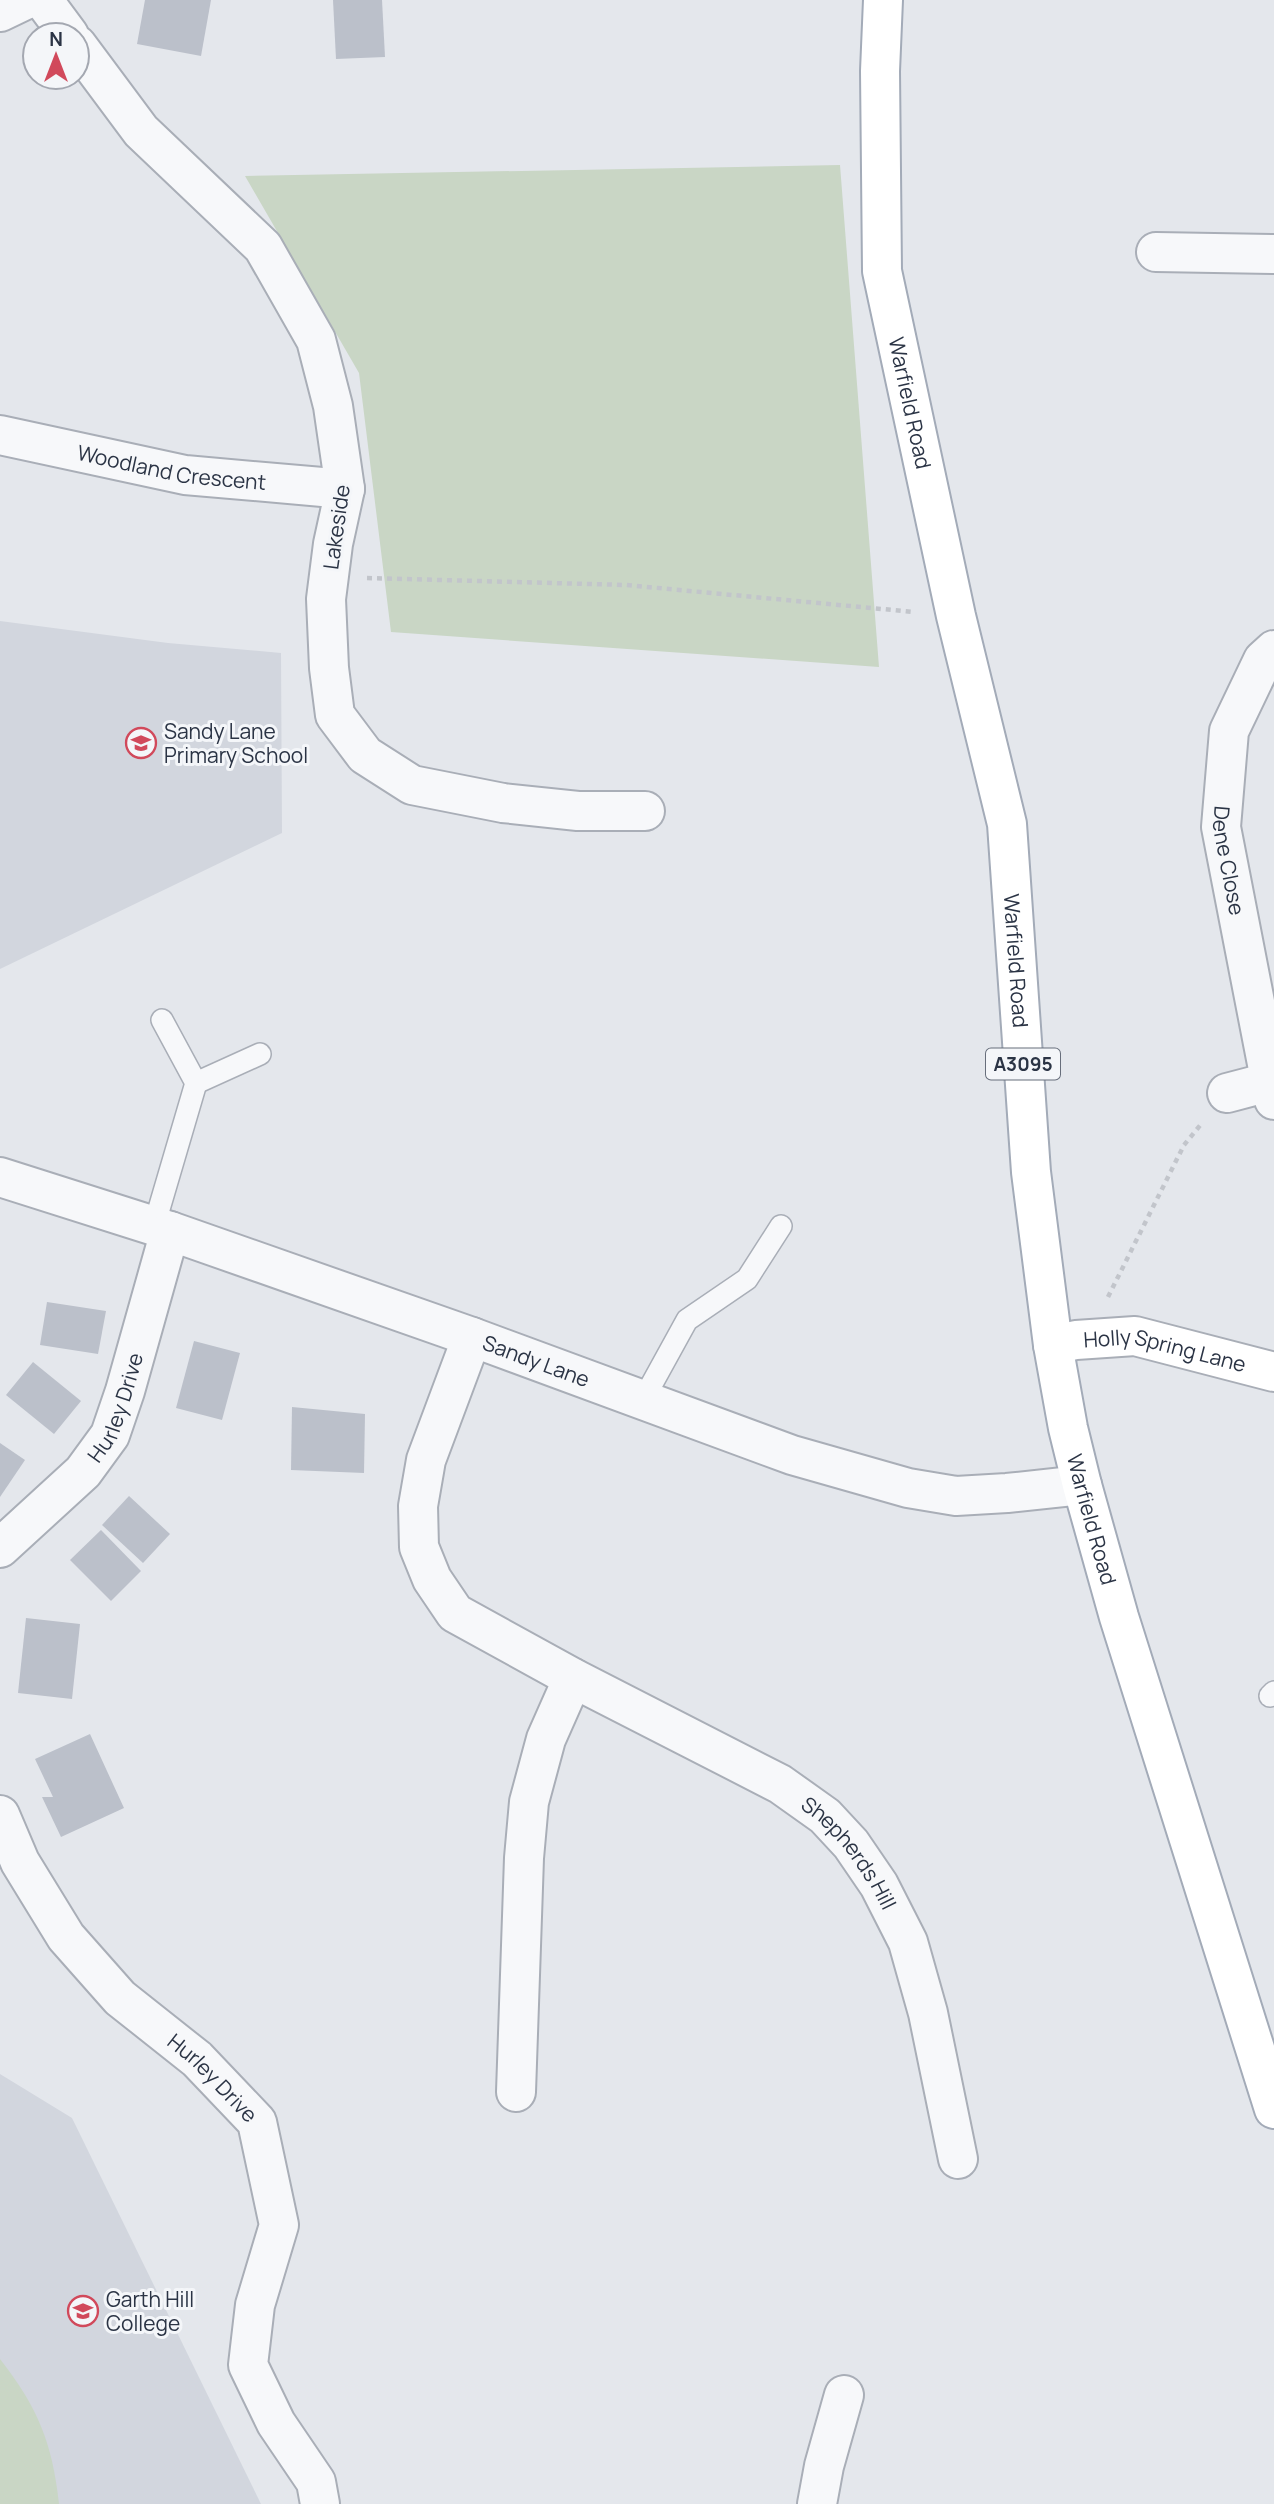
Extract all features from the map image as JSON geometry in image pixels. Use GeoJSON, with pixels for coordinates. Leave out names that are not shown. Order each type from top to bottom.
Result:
{"type":"FeatureCollection","features":[{"type":"Feature","properties":{"kind":"main road","name":"Warfield Road"},"geometry":{"type":"LineString","coordinates":[[883,0],[880,71],[882,271],[956,616],[1007,824],[1031,1172],[1053,1345],[1068,1428],[1119,1617],[1274,2109]]}},
{"type":"Feature","properties":{"kind":"main road","name":"Holly Spring Lane"},"geometry":{"type":"LineString","coordinates":[[1053,1345],[1076,1340],[1135,1336],[1274,1372]]}},
{"type":"Feature","properties":{"kind":"street"},"geometry":{"type":"LineString","coordinates":[[0,12],[25,0]]}},
{"type":"Feature","properties":{"kind":"street"},"geometry":{"type":"LineString","coordinates":[[43,0],[59,21]]}},
{"type":"Feature","properties":{"kind":"street","name":"Lakeside"},"geometry":{"type":"LineString","coordinates":[[91,64],[141,131],[263,247],[316,340],[333,406],[345,489],[333,544],[326,613],[335,715],[365,755],[412,785],[502,803],[579,811],[645,811]]}},
{"type":"Feature","properties":{"kind":"street"},"geometry":{"type":"LineString","coordinates":[[1156,252],[1274,254]]}},
{"type":"Feature","properties":{"kind":"street","name":"Woodland Crescent"},"geometry":{"type":"LineString","coordinates":[[0,435],[185,475],[345,489]]}},
{"type":"Feature","properties":{"kind":"street","name":"Dene Close"},"geometry":{"type":"LineString","coordinates":[[1227,1093],[1271,1091],[1221,827],[1229,731],[1263,660],[1274,650]]}},
{"type":"Feature","properties":{"kind":"street","name":"Sandy Lane"},"geometry":{"type":"LineString","coordinates":[[0,1177],[162,1228],[472,1337],[792,1455],[908,1488],[956,1496],[1082,1485]]}},
{"type":"Feature","properties":{"kind":"street","name":"Hurley Drive"},"geometry":{"type":"LineString","coordinates":[[4,1536],[83,1472],[110,1435],[125,1391],[162,1228]]}},
{"type":"Feature","properties":{"kind":"street","name":"Shepherds Hill"},"geometry":{"type":"LineString","coordinates":[[472,1337],[426,1460],[418,1506],[419,1547],[432,1580],[455,1613],[573,1678],[780,1784],[825,1816],[851,1844],[879,1885],[908,1942],[928,2013],[958,2159]]}},
{"type":"Feature","properties":{"kind":"street"},"geometry":{"type":"LineString","coordinates":[[516,2092],[524,1858],[529,1802],[546,1739],[573,1678]]}},
{"type":"Feature","properties":{"kind":"street","name":"Hurley Drive"},"geometry":{"type":"LineString","coordinates":[[0,1815],[20,1862],[66,1937],[120,1998],[197,2059],[257,2122],[279,2225],[255,2305],[248,2365],[276,2423],[316,2482],[320,2504]]}},
{"type":"Feature","properties":{"kind":"street"},"geometry":{"type":"LineString","coordinates":[[817,2504],[824,2466],[844,2395]]}},
{"type":"Feature","properties":{"kind":"lane"},"geometry":{"type":"LineString","coordinates":[[162,1020],[196,1083],[162,1228]]}},
{"type":"Feature","properties":{"kind":"lane"},"geometry":{"type":"LineString","coordinates":[[196,1083],[260,1054]]}},
{"type":"Feature","properties":{"kind":"lane"},"geometry":{"type":"LineString","coordinates":[[643,1400],[687,1320],[747,1279],[781,1227]]}},
{"type":"Feature","properties":{"kind":"path"},"geometry":{"type":"LineString","coordinates":[[329,577],[626,585],[956,616]]}},
{"type":"Feature","properties":{"kind":"path"},"geometry":{"type":"LineString","coordinates":[[1103,1307],[1184,1144],[1227,1093]]}},
{"type":"Feature","properties":{"kind":"shaded area","name":"Sandy Lane Primary School"},"geometry":{"type":"Polygon","coordinates":[[[0,621],[168,643],[281,653],[282,833],[0,969],[0,621]]]}},
{"type":"Feature","properties":{"kind":"shaded area","name":"Garth Hill College"},"geometry":{"type":"Polygon","coordinates":[[[0,2074],[72,2118],[261,2504],[0,2504],[0,2074]]]}},
{"type":"Feature","properties":{"kind":"green space"},"geometry":{"type":"Polygon","coordinates":[[[840,165],[879,667],[391,632],[359,373],[245,176],[840,165]]]}},
{"type":"Feature","properties":{"kind":"green space"},"geometry":{"type":"Polygon","coordinates":[[[0,2359],[34,2410],[41,2427],[52,2462],[59,2504],[0,2504],[0,2359]]]}},
{"type":"Feature","properties":{"kind":"building"},"geometry":{"type":"Polygon","coordinates":[[[145,0],[211,0],[201,56],[137,44],[145,0]]]}},
{"type":"Feature","properties":{"kind":"building"},"geometry":{"type":"Polygon","coordinates":[[[333,0],[382,0],[385,57],[336,59],[333,0]]]}},
{"type":"Feature","properties":{"kind":"building"},"geometry":{"type":"Polygon","coordinates":[[[47,1302],[106,1311],[98,1354],[40,1345],[47,1302]]]}},
{"type":"Feature","properties":{"kind":"building"},"geometry":{"type":"Polygon","coordinates":[[[194,1341],[240,1353],[222,1420],[176,1408],[194,1341]]]}},
{"type":"Feature","properties":{"kind":"building"},"geometry":{"type":"Polygon","coordinates":[[[33,1362],[81,1401],[54,1434],[6,1395],[33,1362]]]}},
{"type":"Feature","properties":{"kind":"building"},"geometry":{"type":"Polygon","coordinates":[[[292,1407],[365,1414],[364,1473],[291,1470],[292,1407]]]}},
{"type":"Feature","properties":{"kind":"building"},"geometry":{"type":"Polygon","coordinates":[[[0,1443],[25,1460],[0,1497],[0,1443]]]}},
{"type":"Feature","properties":{"kind":"building"},"geometry":{"type":"Polygon","coordinates":[[[129,1496],[170,1534],[143,1563],[102,1525],[129,1496]]]}},
{"type":"Feature","properties":{"kind":"building"},"geometry":{"type":"Polygon","coordinates":[[[101,1530],[141,1571],[111,1601],[70,1560],[101,1530]]]}},
{"type":"Feature","properties":{"kind":"building"},"geometry":{"type":"Polygon","coordinates":[[[26,1618],[80,1624],[72,1699],[18,1693],[26,1618]]]}},
{"type":"Feature","properties":{"kind":"building"},"geometry":{"type":"Polygon","coordinates":[[[90,1734],[124,1808],[61,1837],[42,1797],[53,1797],[35,1759],[90,1734]]]}},
{"type":"Feature","properties":{"kind":"place","name":"Sandy Lane Primary School"},"geometry":{"type":"Point","coordinates":[141,743]}},
{"type":"Feature","properties":{"kind":"place","name":"Garth Hill College"},"geometry":{"type":"Point","coordinates":[83,2311]}}]}
